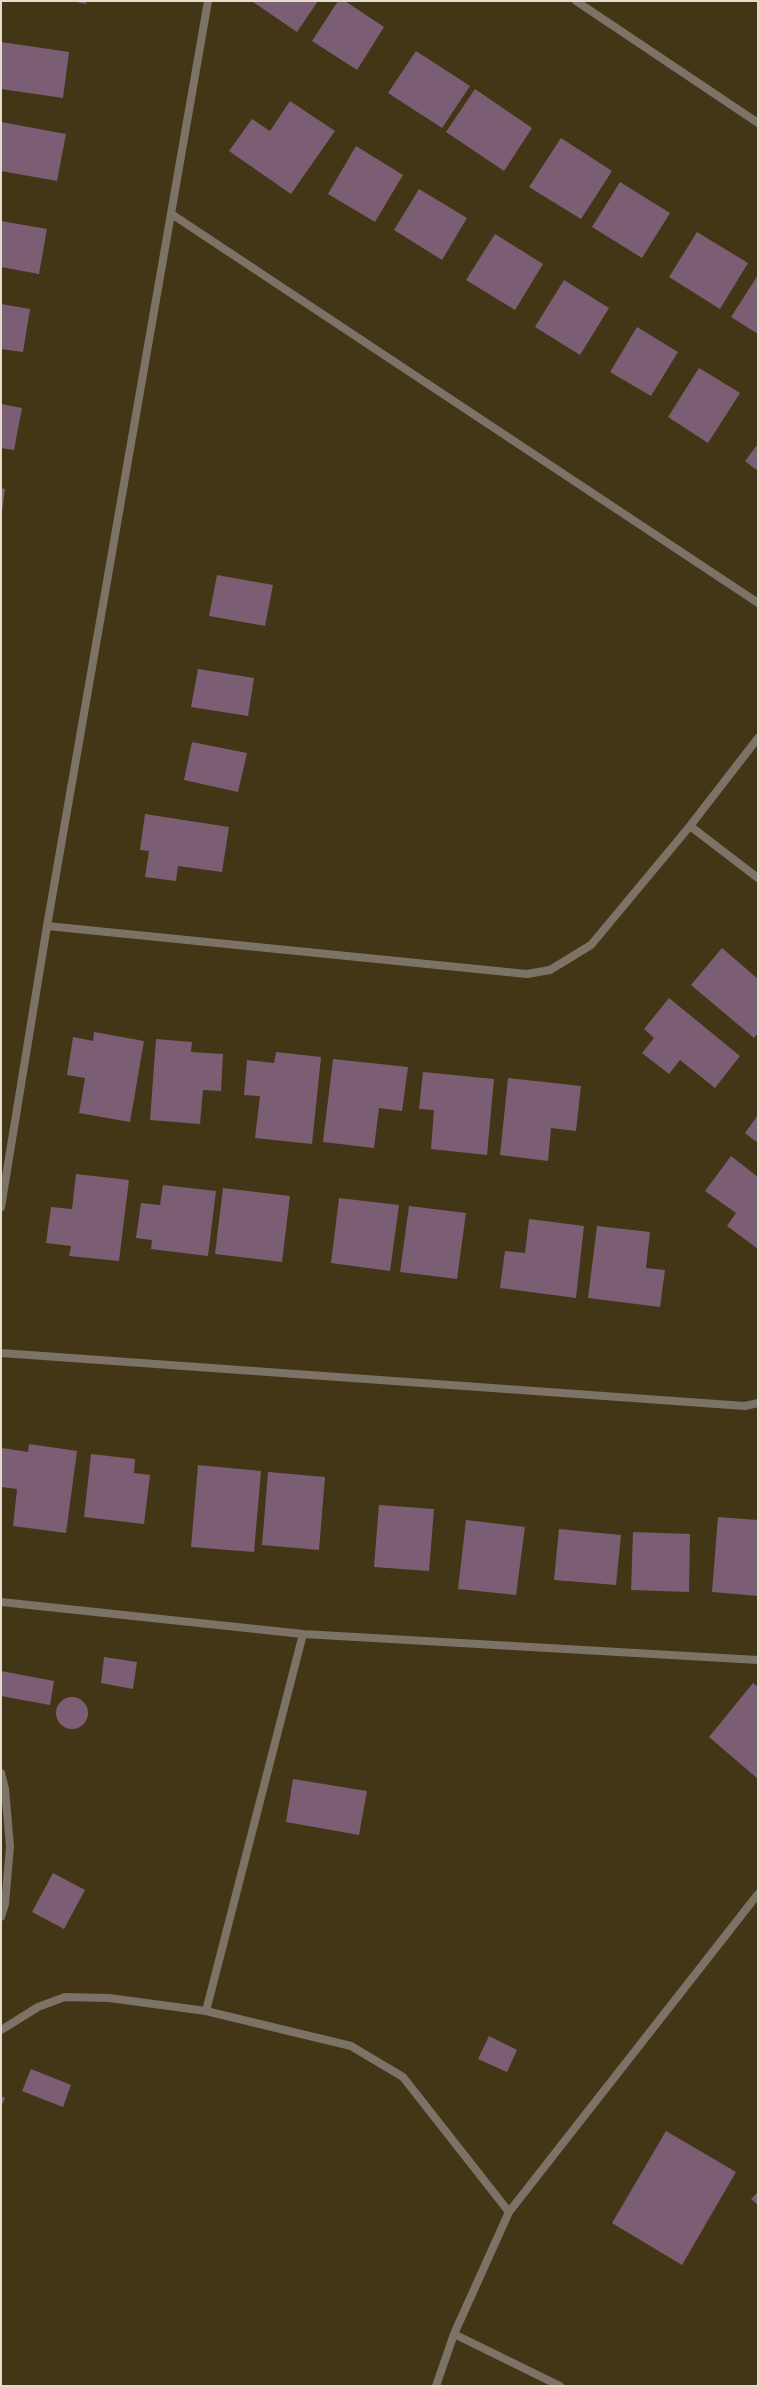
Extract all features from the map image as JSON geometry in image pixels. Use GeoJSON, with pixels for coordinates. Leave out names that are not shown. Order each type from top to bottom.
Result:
{"type":"FeatureCollection","features":[{"type":"Feature","properties":{"kind":"street"},"geometry":{"type":"LineString","coordinates":[[1,1207],[47,926],[173,215],[208,1]]}},
{"type":"Feature","properties":{"kind":"street"},"geometry":{"type":"LineString","coordinates":[[576,1],[758,123]]}},
{"type":"Feature","properties":{"kind":"street"},"geometry":{"type":"LineString","coordinates":[[173,215],[758,603]]}},
{"type":"Feature","properties":{"kind":"street"},"geometry":{"type":"LineString","coordinates":[[47,926],[527,974],[550,970],[591,945],[690,826],[758,738]]}},
{"type":"Feature","properties":{"kind":"street"},"geometry":{"type":"LineString","coordinates":[[690,826],[758,878]]}},
{"type":"Feature","properties":{"kind":"street"},"geometry":{"type":"LineString","coordinates":[[1,1353],[745,1406],[758,1403]]}},
{"type":"Feature","properties":{"kind":"street"},"geometry":{"type":"LineString","coordinates":[[1,1602],[303,1634],[758,1660]]}},
{"type":"Feature","properties":{"kind":"street"},"geometry":{"type":"LineString","coordinates":[[206,2011],[303,1634]]}},
{"type":"Feature","properties":{"kind":"street"},"geometry":{"type":"LineString","coordinates":[[1,1773],[5,1789],[10,1846],[5,1904],[1,1917]]}},
{"type":"Feature","properties":{"kind":"street"},"geometry":{"type":"LineString","coordinates":[[436,2386],[454,2334],[509,2212],[758,1894]]}},
{"type":"Feature","properties":{"kind":"street"},"geometry":{"type":"LineString","coordinates":[[1,2030],[38,2006],[65,1997],[109,1998],[206,2011],[351,2046],[403,2077],[509,2212]]}},
{"type":"Feature","properties":{"kind":"street"},"geometry":{"type":"LineString","coordinates":[[454,2334],[560,2386]]}},
{"type":"Feature","properties":{"kind":"building"},"geometry":{"type":"Polygon","coordinates":[[[72,1],[87,1],[86,4],[72,1]]]}},
{"type":"Feature","properties":{"kind":"building"},"geometry":{"type":"Polygon","coordinates":[[[318,1],[297,32],[253,2],[318,1]]]}},
{"type":"Feature","properties":{"kind":"building"},"geometry":{"type":"Polygon","coordinates":[[[338,1],[345,1],[384,27],[357,70],[312,41],[338,1]]]}},
{"type":"Feature","properties":{"kind":"building"},"geometry":{"type":"Polygon","coordinates":[[[1,42],[69,52],[63,98],[1,89],[1,42]]]}},
{"type":"Feature","properties":{"kind":"building"},"geometry":{"type":"Polygon","coordinates":[[[416,51],[470,86],[442,128],[388,93],[416,51]]]}},
{"type":"Feature","properties":{"kind":"building"},"geometry":{"type":"Polygon","coordinates":[[[475,89],[532,128],[504,171],[446,132],[475,89]]]}},
{"type":"Feature","properties":{"kind":"building"},"geometry":{"type":"Polygon","coordinates":[[[290,101],[335,131],[291,194],[229,151],[252,119],[270,131],[290,101]]]}},
{"type":"Feature","properties":{"kind":"building"},"geometry":{"type":"Polygon","coordinates":[[[1,122],[66,134],[57,181],[1,171],[1,122]]]}},
{"type":"Feature","properties":{"kind":"building"},"geometry":{"type":"Polygon","coordinates":[[[561,138],[612,171],[581,219],[529,187],[561,138]]]}},
{"type":"Feature","properties":{"kind":"building"},"geometry":{"type":"Polygon","coordinates":[[[356,146],[403,175],[375,222],[328,194],[356,146]]]}},
{"type":"Feature","properties":{"kind":"building"},"geometry":{"type":"Polygon","coordinates":[[[620,182],[670,213],[642,258],[592,227],[620,182]]]}},
{"type":"Feature","properties":{"kind":"building"},"geometry":{"type":"Polygon","coordinates":[[[419,189],[467,218],[442,260],[394,230],[419,189]]]}},
{"type":"Feature","properties":{"kind":"building"},"geometry":{"type":"Polygon","coordinates":[[[1,221],[47,229],[39,274],[1,267],[1,221]]]}},
{"type":"Feature","properties":{"kind":"building"},"geometry":{"type":"Polygon","coordinates":[[[697,232],[748,263],[720,309],[669,277],[697,232]]]}},
{"type":"Feature","properties":{"kind":"building"},"geometry":{"type":"Polygon","coordinates":[[[495,234],[543,264],[515,310],[466,280],[495,234]]]}},
{"type":"Feature","properties":{"kind":"building"},"geometry":{"type":"Polygon","coordinates":[[[758,275],[758,334],[731,317],[758,275]]]}},
{"type":"Feature","properties":{"kind":"building"},"geometry":{"type":"Polygon","coordinates":[[[564,280],[609,308],[580,355],[535,327],[564,280]]]}},
{"type":"Feature","properties":{"kind":"building"},"geometry":{"type":"Polygon","coordinates":[[[1,304],[30,309],[23,352],[1,349],[1,304]]]}},
{"type":"Feature","properties":{"kind":"building"},"geometry":{"type":"Polygon","coordinates":[[[637,327],[678,352],[651,396],[610,372],[637,327]]]}},
{"type":"Feature","properties":{"kind":"building"},"geometry":{"type":"Polygon","coordinates":[[[699,368],[740,393],[708,443],[668,417],[699,368]]]}},
{"type":"Feature","properties":{"kind":"building"},"geometry":{"type":"Polygon","coordinates":[[[1,404],[22,408],[14,450],[1,448],[1,404]]]}},
{"type":"Feature","properties":{"kind":"building"},"geometry":{"type":"Polygon","coordinates":[[[758,444],[758,471],[745,461],[758,444]]]}},
{"type":"Feature","properties":{"kind":"building"},"geometry":{"type":"Polygon","coordinates":[[[1,488],[5,489],[2,512],[1,512],[1,488]]]}},
{"type":"Feature","properties":{"kind":"building"},"geometry":{"type":"Polygon","coordinates":[[[217,575],[273,585],[265,626],[209,616],[217,575]]]}},
{"type":"Feature","properties":{"kind":"building"},"geometry":{"type":"Polygon","coordinates":[[[198,669],[254,678],[248,716],[191,707],[198,669]]]}},
{"type":"Feature","properties":{"kind":"building"},"geometry":{"type":"Polygon","coordinates":[[[192,742],[247,753],[238,792],[184,780],[192,742]]]}},
{"type":"Feature","properties":{"kind":"building"},"geometry":{"type":"Polygon","coordinates":[[[145,814],[229,827],[222,872],[178,866],[176,881],[145,877],[149,851],[140,850],[145,814]]]}},
{"type":"Feature","properties":{"kind":"building"},"geometry":{"type":"Polygon","coordinates":[[[722,948],[758,979],[758,1033],[754,1038],[691,985],[722,948]]]}},
{"type":"Feature","properties":{"kind":"building"},"geometry":{"type":"Polygon","coordinates":[[[669,998],[740,1056],[715,1088],[680,1060],[669,1074],[642,1053],[654,1038],[644,1029],[669,998]]]}},
{"type":"Feature","properties":{"kind":"building"},"geometry":{"type":"Polygon","coordinates":[[[94,1032],[144,1041],[130,1122],[79,1113],[85,1078],[67,1075],[73,1037],[93,1041],[94,1032]]]}},
{"type":"Feature","properties":{"kind":"building"},"geometry":{"type":"Polygon","coordinates":[[[156,1039],[192,1042],[191,1052],[223,1054],[221,1091],[203,1090],[200,1124],[150,1120],[156,1039]]]}},
{"type":"Feature","properties":{"kind":"building"},"geometry":{"type":"Polygon","coordinates":[[[276,1052],[321,1057],[312,1144],[255,1138],[260,1096],[244,1095],[247,1060],[274,1063],[276,1052]]]}},
{"type":"Feature","properties":{"kind":"building"},"geometry":{"type":"Polygon","coordinates":[[[333,1059],[408,1067],[402,1111],[379,1108],[374,1148],[323,1142],[333,1059]]]}},
{"type":"Feature","properties":{"kind":"building"},"geometry":{"type":"Polygon","coordinates":[[[423,1072],[494,1079],[487,1155],[431,1149],[434,1110],[419,1109],[423,1072]]]}},
{"type":"Feature","properties":{"kind":"building"},"geometry":{"type":"Polygon","coordinates":[[[508,1078],[581,1086],[576,1131],[551,1128],[548,1161],[500,1155],[508,1078]]]}},
{"type":"Feature","properties":{"kind":"building"},"geometry":{"type":"Polygon","coordinates":[[[758,1115],[758,1143],[745,1133],[758,1115]]]}},
{"type":"Feature","properties":{"kind":"building"},"geometry":{"type":"Polygon","coordinates":[[[731,1156],[758,1177],[758,1249],[727,1226],[736,1213],[705,1191],[731,1156]]]}},
{"type":"Feature","properties":{"kind":"building"},"geometry":{"type":"Polygon","coordinates":[[[76,1174],[129,1180],[119,1261],[69,1256],[71,1246],[46,1243],[51,1207],[72,1209],[76,1174]]]}},
{"type":"Feature","properties":{"kind":"building"},"geometry":{"type":"Polygon","coordinates":[[[163,1185],[216,1191],[208,1256],[151,1249],[152,1240],[136,1238],[141,1203],[160,1205],[163,1185]]]}},
{"type":"Feature","properties":{"kind":"building"},"geometry":{"type":"Polygon","coordinates":[[[223,1188],[290,1196],[282,1262],[215,1254],[223,1188]]]}},
{"type":"Feature","properties":{"kind":"building"},"geometry":{"type":"Polygon","coordinates":[[[339,1198],[399,1205],[390,1271],[331,1263],[339,1198]]]}},
{"type":"Feature","properties":{"kind":"building"},"geometry":{"type":"Polygon","coordinates":[[[409,1206],[466,1213],[457,1279],[400,1272],[409,1206]]]}},
{"type":"Feature","properties":{"kind":"building"},"geometry":{"type":"Polygon","coordinates":[[[529,1219],[584,1226],[576,1298],[500,1288],[505,1251],[525,1253],[529,1219]]]}},
{"type":"Feature","properties":{"kind":"building"},"geometry":{"type":"Polygon","coordinates":[[[597,1226],[650,1232],[646,1268],[665,1270],[660,1307],[588,1298],[597,1226]]]}},
{"type":"Feature","properties":{"kind":"building"},"geometry":{"type":"Polygon","coordinates":[[[29,1444],[77,1451],[66,1533],[13,1526],[17,1489],[1,1487],[2,1448],[28,1452],[29,1444]]]}},
{"type":"Feature","properties":{"kind":"building"},"geometry":{"type":"Polygon","coordinates":[[[91,1454],[135,1459],[134,1473],[150,1475],[144,1524],[84,1517],[91,1454]]]}},
{"type":"Feature","properties":{"kind":"building"},"geometry":{"type":"Polygon","coordinates":[[[198,1465],[261,1471],[254,1552],[191,1547],[198,1465]]]}},
{"type":"Feature","properties":{"kind":"building"},"geometry":{"type":"Polygon","coordinates":[[[268,1472],[325,1477],[319,1550],[262,1545],[268,1472]]]}},
{"type":"Feature","properties":{"kind":"building"},"geometry":{"type":"Polygon","coordinates":[[[379,1505],[434,1509],[429,1571],[374,1567],[379,1505]]]}},
{"type":"Feature","properties":{"kind":"building"},"geometry":{"type":"Polygon","coordinates":[[[718,1517],[758,1520],[758,1596],[712,1592],[718,1517]]]}},
{"type":"Feature","properties":{"kind":"building"},"geometry":{"type":"Polygon","coordinates":[[[466,1520],[525,1527],[516,1595],[458,1589],[466,1520]]]}},
{"type":"Feature","properties":{"kind":"building"},"geometry":{"type":"Polygon","coordinates":[[[559,1529],[621,1535],[616,1585],[554,1580],[559,1529]]]}},
{"type":"Feature","properties":{"kind":"building"},"geometry":{"type":"Polygon","coordinates":[[[633,1532],[690,1534],[689,1592],[631,1590],[633,1532]]]}},
{"type":"Feature","properties":{"kind":"building"},"geometry":{"type":"Polygon","coordinates":[[[104,1657],[137,1662],[133,1689],[101,1683],[104,1657]]]}},
{"type":"Feature","properties":{"kind":"building"},"geometry":{"type":"Polygon","coordinates":[[[1,1671],[54,1681],[50,1705],[1,1696],[1,1671]]]}},
{"type":"Feature","properties":{"kind":"building"},"geometry":{"type":"Polygon","coordinates":[[[753,1683],[758,1687],[758,1779],[709,1737],[753,1683]]]}},
{"type":"Feature","properties":{"kind":"building"},"geometry":{"type":"Polygon","coordinates":[[[69,1697],[75,1697],[84,1701],[88,1713],[84,1725],[75,1729],[69,1729],[60,1725],[56,1716],[56,1710],[60,1701],[69,1697]]]}},
{"type":"Feature","properties":{"kind":"building"},"geometry":{"type":"Polygon","coordinates":[[[293,1779],[367,1791],[359,1835],[286,1822],[293,1779]]]}},
{"type":"Feature","properties":{"kind":"building"},"geometry":{"type":"Polygon","coordinates":[[[53,1873],[85,1890],[64,1929],[32,1912],[53,1873]]]}},
{"type":"Feature","properties":{"kind":"building"},"geometry":{"type":"Polygon","coordinates":[[[489,2036],[517,2050],[507,2072],[478,2059],[489,2036]]]}},
{"type":"Feature","properties":{"kind":"building"},"geometry":{"type":"Polygon","coordinates":[[[31,2069],[71,2085],[63,2107],[22,2091],[31,2069]]]}},
{"type":"Feature","properties":{"kind":"building"},"geometry":{"type":"Polygon","coordinates":[[[1,2096],[5,2098],[1,2107],[1,2096]]]}},
{"type":"Feature","properties":{"kind":"building"},"geometry":{"type":"Polygon","coordinates":[[[666,2131],[736,2172],[682,2265],[612,2223],[666,2131]]]}},
{"type":"Feature","properties":{"kind":"building"},"geometry":{"type":"Polygon","coordinates":[[[758,2192],[758,2205],[751,2199],[758,2192]]]}}]}
